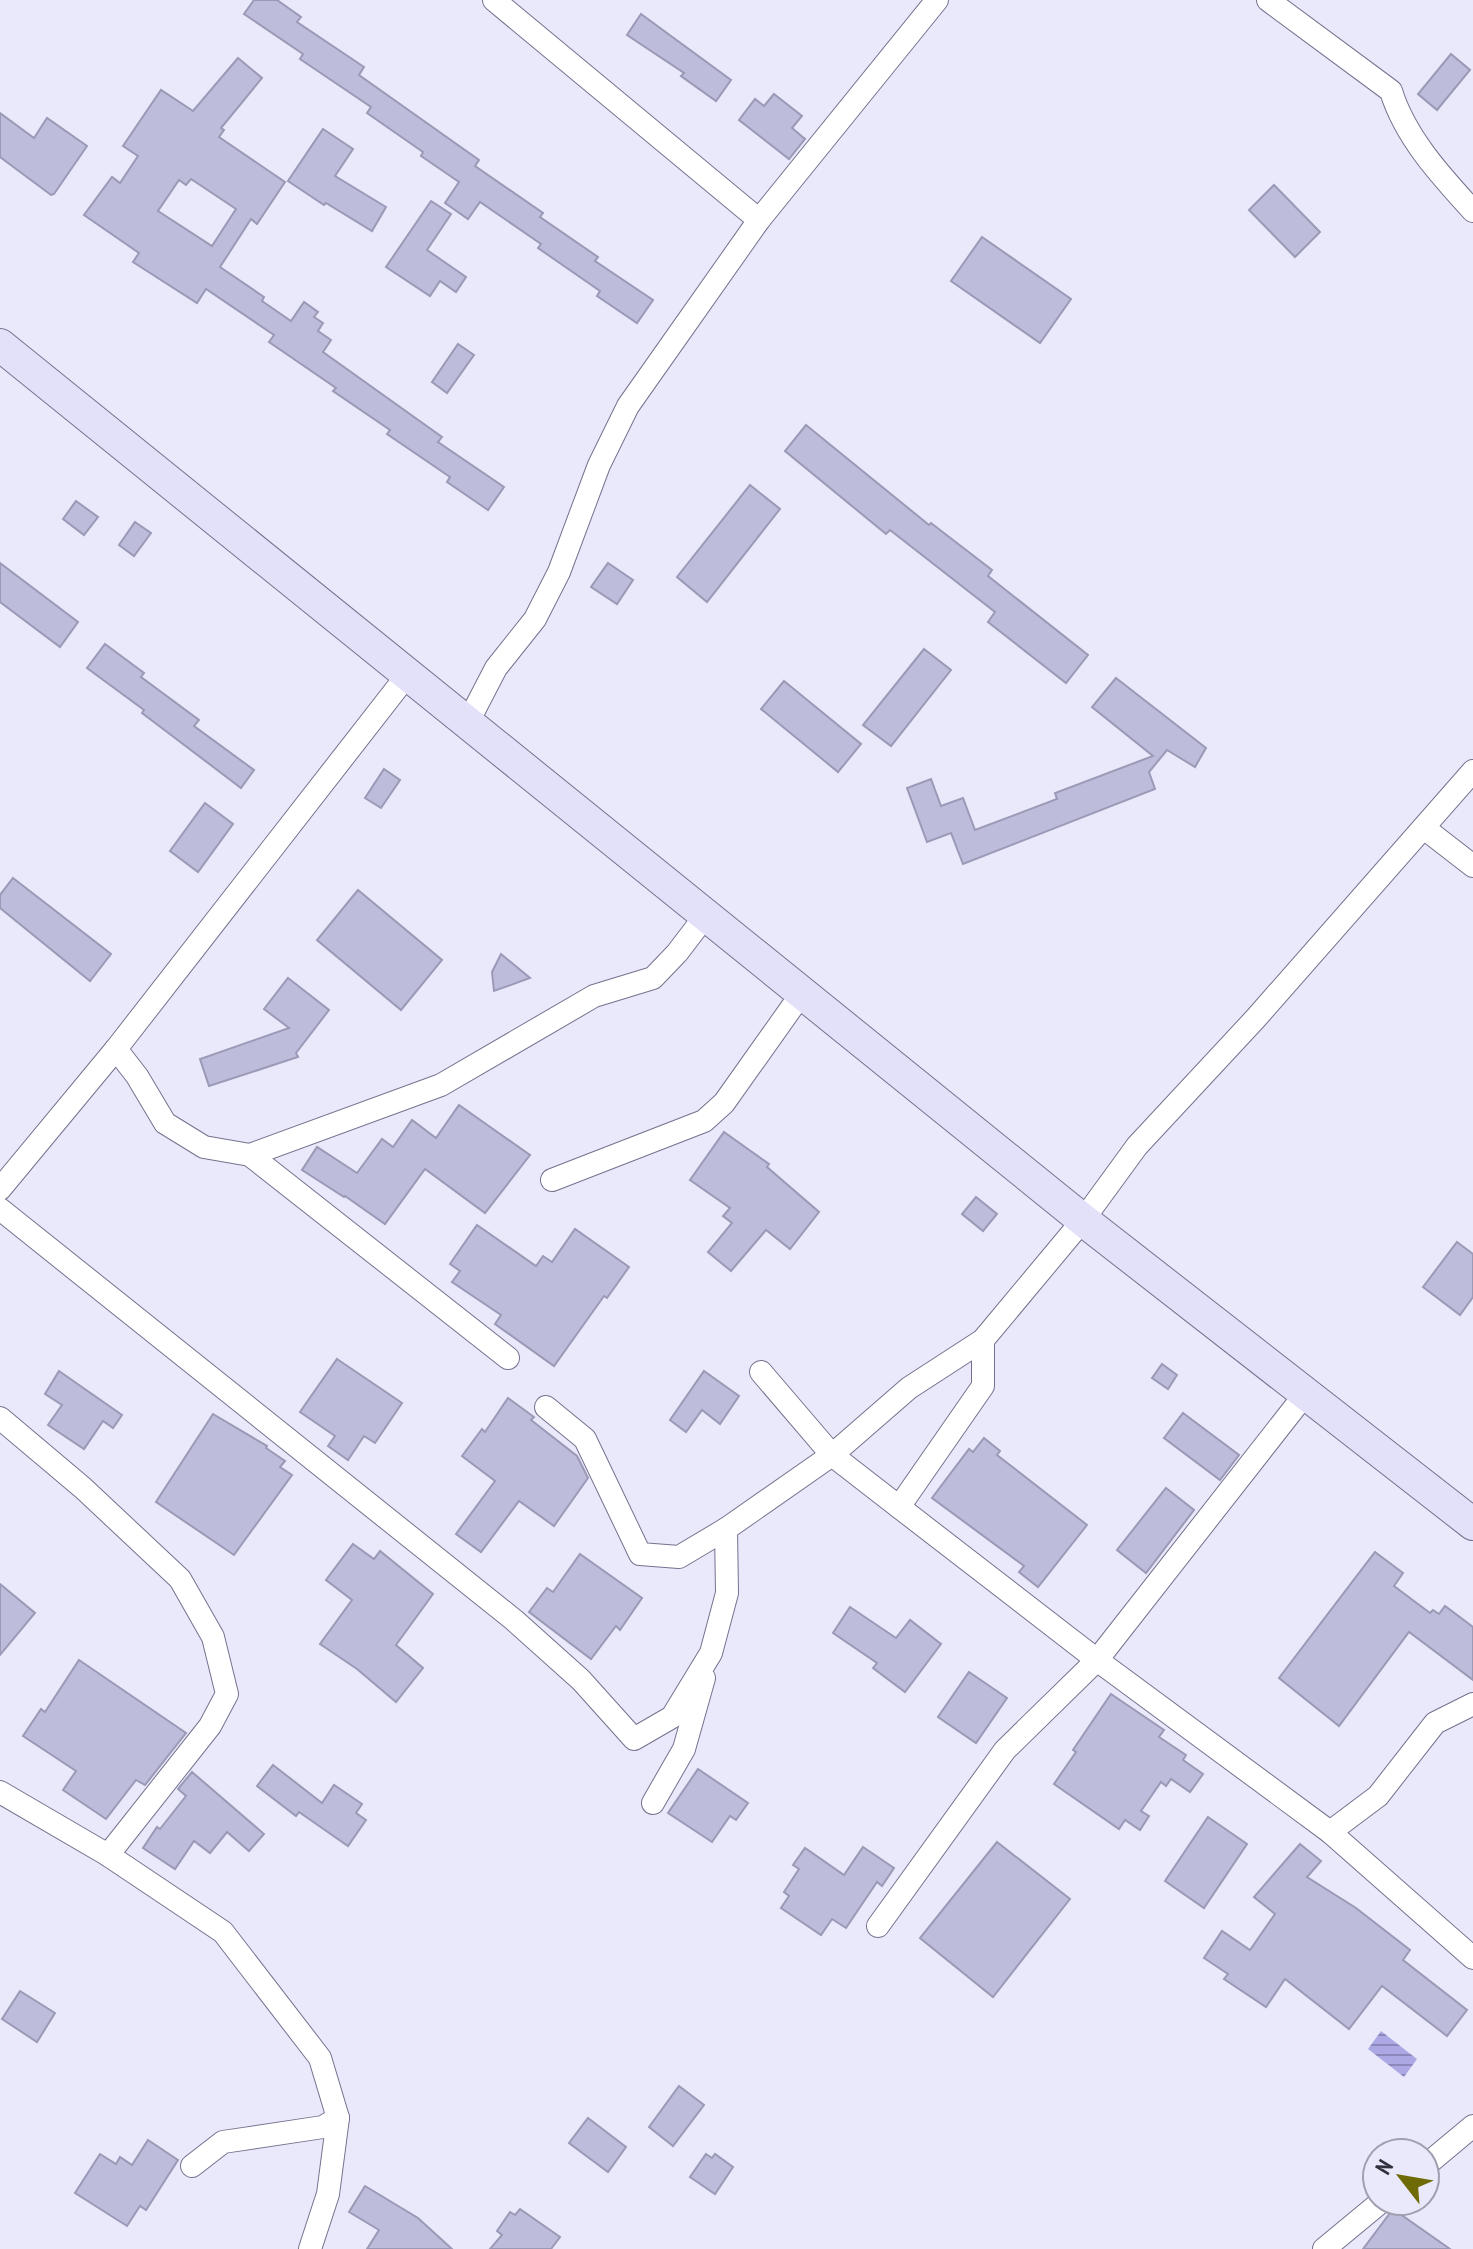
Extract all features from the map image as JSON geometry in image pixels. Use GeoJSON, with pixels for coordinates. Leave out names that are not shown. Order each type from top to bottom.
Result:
{"type":"FeatureCollection","features":[{"type":"Feature","properties":{"kind":"street"},"geometry":{"type":"LineString","coordinates":[[494,0],[759,220]]}},
{"type":"Feature","properties":{"kind":"street"},"geometry":{"type":"LineString","coordinates":[[468,722],[496,668],[535,619],[559,572],[599,465],[628,406],[759,220],[937,0]]}},
{"type":"Feature","properties":{"kind":"street"},"geometry":{"type":"LineString","coordinates":[[1268,0],[1391,91],[1398,115],[1444,180],[1473,211]]}},
{"type":"Feature","properties":{"kind":"street"},"geometry":{"type":"LineString","coordinates":[[0,345],[1083,1220],[1473,1524]]}},
{"type":"Feature","properties":{"kind":"street"},"geometry":{"type":"LineString","coordinates":[[0,1189],[116,1049],[408,674]]}},
{"type":"Feature","properties":{"kind":"street"},"geometry":{"type":"LineString","coordinates":[[546,1407],[585,1439],[640,1554],[679,1557],[726,1529],[832,1455],[909,1388],[983,1340],[1083,1220],[1137,1146],[1256,1018],[1473,771]]}},
{"type":"Feature","properties":{"kind":"street"},"geometry":{"type":"LineString","coordinates":[[1424,828],[1473,866]]}},
{"type":"Feature","properties":{"kind":"street"},"geometry":{"type":"LineString","coordinates":[[250,1155],[441,1085],[594,996],[653,978],[706,915]]}},
{"type":"Feature","properties":{"kind":"street"},"geometry":{"type":"LineString","coordinates":[[552,1180],[704,1121],[724,1103],[802,993]]}},
{"type":"Feature","properties":{"kind":"street"},"geometry":{"type":"LineString","coordinates":[[116,1049],[137,1076],[165,1123],[204,1147],[250,1155],[508,1358]]}},
{"type":"Feature","properties":{"kind":"street"},"geometry":{"type":"LineString","coordinates":[[0,1209],[514,1620],[581,1680],[634,1739],[672,1717],[711,1653]]}},
{"type":"Feature","properties":{"kind":"street"},"geometry":{"type":"LineString","coordinates":[[899,1507],[983,1386],[983,1340]]}},
{"type":"Feature","properties":{"kind":"street"},"geometry":{"type":"LineString","coordinates":[[761,1372],[832,1455],[1097,1660],[1330,1832],[1473,1958]]}},
{"type":"Feature","properties":{"kind":"street"},"geometry":{"type":"LineString","coordinates":[[878,1926],[1005,1750],[1097,1660],[1306,1393]]}},
{"type":"Feature","properties":{"kind":"street"},"geometry":{"type":"LineString","coordinates":[[0,1418],[83,1488],[180,1579],[213,1637],[227,1694],[210,1726],[108,1855]]}},
{"type":"Feature","properties":{"kind":"street"},"geometry":{"type":"LineString","coordinates":[[653,1803],[684,1749],[727,1593],[726,1529]]}},
{"type":"Feature","properties":{"kind":"street"},"geometry":{"type":"LineString","coordinates":[[1330,1832],[1378,1796],[1435,1723],[1473,1704]]}},
{"type":"Feature","properties":{"kind":"street"},"geometry":{"type":"LineString","coordinates":[[0,1792],[108,1855],[223,1932],[320,2058],[338,2118],[328,2194],[310,2249]]}},
{"type":"Feature","properties":{"kind":"street"},"geometry":{"type":"LineString","coordinates":[[192,2166],[223,2142],[323,2127],[338,2118]]}},
{"type":"Feature","properties":{"kind":"street"},"geometry":{"type":"LineString","coordinates":[[1441,2153],[1473,2126]]}},
{"type":"Feature","properties":{"kind":"street"},"geometry":{"type":"LineString","coordinates":[[1324,2249],[1363,2217]]}},
{"type":"Feature","properties":{"kind":"shaded area"},"geometry":{"type":"Polygon","coordinates":[[[1381,2031],[1417,2059],[1404,2077],[1368,2049],[1381,2031]]]}},
{"type":"Feature","properties":{"kind":"building"},"geometry":{"type":"Polygon","coordinates":[[[254,0],[277,0],[301,17],[297,22],[364,67],[359,75],[479,160],[475,166],[543,213],[540,217],[598,257],[595,261],[653,300],[637,323],[597,296],[600,291],[538,248],[541,244],[480,202],[468,219],[445,203],[459,182],[421,156],[423,152],[367,113],[371,107],[300,59],[303,54],[244,14],[254,0]]]}},
{"type":"Feature","properties":{"kind":"building"},"geometry":{"type":"Polygon","coordinates":[[[641,14],[731,80],[716,101],[681,76],[684,73],[627,35],[641,14]]]}},
{"type":"Feature","properties":{"kind":"building"},"geometry":{"type":"Polygon","coordinates":[[[1451,54],[1470,70],[1437,110],[1418,94],[1451,54]]]}},
{"type":"Feature","properties":{"kind":"building"},"geometry":{"type":"Polygon","coordinates":[[[238,58],[262,78],[221,128],[224,130],[219,137],[285,182],[257,224],[251,219],[220,267],[264,297],[262,301],[291,321],[304,302],[318,312],[314,317],[323,323],[318,331],[331,340],[323,352],[442,437],[438,442],[504,487],[488,510],[447,482],[450,477],[387,434],[390,430],[333,391],[336,388],[269,342],[274,335],[206,289],[197,303],[133,262],[139,253],[84,215],[112,177],[120,183],[138,156],[123,146],[161,90],[193,111],[238,58]],[[191,179],[186,185],[179,180],[158,211],[212,246],[236,209],[191,179]]]}},
{"type":"Feature","properties":{"kind":"building"},"geometry":{"type":"Polygon","coordinates":[[[774,94],[802,116],[792,128],[805,139],[789,159],[739,120],[755,99],[764,106],[774,94]]]}},
{"type":"Feature","properties":{"kind":"building"},"geometry":{"type":"Polygon","coordinates":[[[0,113],[34,138],[47,118],[87,146],[54,194],[51,195],[0,157],[0,113]]]}},
{"type":"Feature","properties":{"kind":"building"},"geometry":{"type":"Polygon","coordinates":[[[323,129],[353,149],[335,176],[386,207],[372,231],[288,181],[323,129]]]}},
{"type":"Feature","properties":{"kind":"building"},"geometry":{"type":"Polygon","coordinates":[[[1274,185],[1320,232],[1295,257],[1249,210],[1274,185]]]}},
{"type":"Feature","properties":{"kind":"building"},"geometry":{"type":"Polygon","coordinates":[[[431,201],[451,214],[427,250],[466,277],[456,292],[440,281],[430,296],[386,267],[431,201]]]}},
{"type":"Feature","properties":{"kind":"building"},"geometry":{"type":"Polygon","coordinates":[[[982,237],[1071,299],[1040,343],[951,281],[982,237]]]}},
{"type":"Feature","properties":{"kind":"building"},"geometry":{"type":"Polygon","coordinates":[[[458,344],[474,355],[447,393],[432,382],[458,344]]]}},
{"type":"Feature","properties":{"kind":"building"},"geometry":{"type":"Polygon","coordinates":[[[806,425],[929,525],[931,523],[992,570],[988,576],[1088,655],[1066,683],[988,622],[995,612],[890,530],[886,534],[785,451],[806,425]]]}},
{"type":"Feature","properties":{"kind":"building"},"geometry":{"type":"Polygon","coordinates":[[[750,485],[780,509],[707,602],[677,577],[750,485]]]}},
{"type":"Feature","properties":{"kind":"building"},"geometry":{"type":"Polygon","coordinates":[[[76,501],[98,517],[84,535],[63,519],[76,501]]]}},
{"type":"Feature","properties":{"kind":"building"},"geometry":{"type":"Polygon","coordinates":[[[135,522],[151,533],[134,556],[119,545],[135,522]]]}},
{"type":"Feature","properties":{"kind":"building"},"geometry":{"type":"Polygon","coordinates":[[[0,563],[78,622],[60,647],[0,602],[0,563]]]}},
{"type":"Feature","properties":{"kind":"building"},"geometry":{"type":"Polygon","coordinates":[[[608,563],[633,580],[617,604],[591,587],[608,563]]]}},
{"type":"Feature","properties":{"kind":"building"},"geometry":{"type":"Polygon","coordinates":[[[105,644],[144,673],[141,677],[199,720],[194,726],[254,770],[241,788],[87,668],[105,644]]]}},
{"type":"Feature","properties":{"kind":"building"},"geometry":{"type":"Polygon","coordinates":[[[924,649],[951,670],[891,746],[863,725],[924,649]]]}},
{"type":"Feature","properties":{"kind":"building"},"geometry":{"type":"Polygon","coordinates":[[[1116,678],[1206,748],[1195,767],[1167,750],[1149,772],[1155,789],[963,864],[951,833],[927,842],[907,788],[931,779],[941,806],[963,798],[975,830],[1057,799],[1055,793],[1153,756],[1092,707],[1116,678]]]}},
{"type":"Feature","properties":{"kind":"building"},"geometry":{"type":"Polygon","coordinates":[[[784,681],[861,744],[838,772],[761,709],[784,681]]]}},
{"type":"Feature","properties":{"kind":"building"},"geometry":{"type":"Polygon","coordinates":[[[384,769],[400,780],[381,808],[365,798],[384,769]]]}},
{"type":"Feature","properties":{"kind":"building"},"geometry":{"type":"Polygon","coordinates":[[[205,803],[233,824],[198,872],[170,851],[205,803]]]}},
{"type":"Feature","properties":{"kind":"building"},"geometry":{"type":"Polygon","coordinates":[[[13,878],[111,954],[90,981],[0,908],[0,895],[13,878]]]}},
{"type":"Feature","properties":{"kind":"building"},"geometry":{"type":"Polygon","coordinates":[[[358,890],[442,960],[401,1010],[317,940],[358,890]]]}},
{"type":"Feature","properties":{"kind":"building"},"geometry":{"type":"Polygon","coordinates":[[[501,954],[530,978],[494,991],[492,972],[501,954]]]}},
{"type":"Feature","properties":{"kind":"building"},"geometry":{"type":"Polygon","coordinates":[[[288,978],[329,1010],[296,1053],[298,1057],[209,1086],[200,1059],[289,1028],[264,1009],[288,978]]]}},
{"type":"Feature","properties":{"kind":"building"},"geometry":{"type":"Polygon","coordinates":[[[459,1105],[530,1155],[485,1213],[425,1169],[385,1224],[302,1170],[317,1147],[357,1173],[382,1139],[393,1147],[412,1120],[436,1138],[459,1105]]]}},
{"type":"Feature","properties":{"kind":"building"},"geometry":{"type":"Polygon","coordinates":[[[724,1132],[769,1164],[767,1167],[819,1212],[790,1249],[766,1230],[731,1271],[708,1252],[732,1223],[723,1216],[730,1208],[690,1180],[724,1132]]]}},
{"type":"Feature","properties":{"kind":"building"},"geometry":{"type":"Polygon","coordinates":[[[976,1197],[997,1214],[983,1231],[962,1214],[976,1197]]]}},
{"type":"Feature","properties":{"kind":"building"},"geometry":{"type":"Polygon","coordinates":[[[477,1225],[536,1266],[543,1256],[552,1262],[575,1229],[629,1267],[607,1298],[604,1296],[554,1366],[495,1324],[501,1315],[452,1282],[460,1271],[450,1264],[477,1225]]]}},
{"type":"Feature","properties":{"kind":"building"},"geometry":{"type":"Polygon","coordinates":[[[1457,1242],[1473,1254],[1473,1297],[1460,1315],[1423,1287],[1457,1242]]]}},
{"type":"Feature","properties":{"kind":"building"},"geometry":{"type":"Polygon","coordinates":[[[337,1359],[402,1403],[375,1443],[364,1436],[348,1460],[328,1446],[335,1436],[300,1412],[337,1359]]]}},
{"type":"Feature","properties":{"kind":"building"},"geometry":{"type":"Polygon","coordinates":[[[1162,1364],[1177,1375],[1168,1389],[1152,1378],[1162,1364]]]}},
{"type":"Feature","properties":{"kind":"building"},"geometry":{"type":"Polygon","coordinates":[[[59,1371],[122,1415],[113,1428],[103,1421],[84,1449],[48,1425],[62,1405],[45,1394],[59,1371]]]}},
{"type":"Feature","properties":{"kind":"building"},"geometry":{"type":"Polygon","coordinates":[[[704,1371],[739,1396],[720,1424],[702,1410],[686,1432],[670,1420],[704,1371]]]}},
{"type":"Feature","properties":{"kind":"building"},"geometry":{"type":"Polygon","coordinates":[[[508,1398],[577,1456],[588,1478],[554,1526],[519,1501],[481,1552],[456,1534],[495,1481],[462,1456],[482,1429],[485,1432],[508,1398]]]}},
{"type":"Feature","properties":{"kind":"building"},"geometry":{"type":"Polygon","coordinates":[[[1183,1413],[1239,1455],[1220,1480],[1164,1438],[1183,1413]]]}},
{"type":"Feature","properties":{"kind":"building"},"geometry":{"type":"Polygon","coordinates":[[[213,1414],[267,1446],[285,1461],[280,1467],[292,1475],[234,1555],[156,1502],[213,1414]]]}},
{"type":"Feature","properties":{"kind":"building"},"geometry":{"type":"Polygon","coordinates":[[[984,1438],[1000,1451],[997,1455],[1087,1525],[1038,1587],[1019,1572],[1024,1566],[932,1498],[969,1449],[973,1452],[984,1438]]]}},
{"type":"Feature","properties":{"kind":"building"},"geometry":{"type":"Polygon","coordinates":[[[1166,1488],[1194,1510],[1146,1573],[1117,1550],[1166,1488]]]}},
{"type":"Feature","properties":{"kind":"building"},"geometry":{"type":"Polygon","coordinates":[[[353,1544],[374,1559],[380,1551],[433,1594],[396,1645],[423,1668],[396,1702],[357,1669],[320,1644],[352,1600],[326,1580],[353,1544]]]}},
{"type":"Feature","properties":{"kind":"building"},"geometry":{"type":"Polygon","coordinates":[[[1375,1552],[1403,1573],[1394,1586],[1430,1613],[1433,1610],[1439,1614],[1445,1606],[1473,1627],[1473,1680],[1409,1632],[1339,1726],[1279,1678],[1375,1552]]]}},
{"type":"Feature","properties":{"kind":"building"},"geometry":{"type":"Polygon","coordinates":[[[580,1554],[642,1598],[620,1630],[616,1626],[591,1659],[529,1612],[547,1588],[553,1592],[580,1554]]]}},
{"type":"Feature","properties":{"kind":"building"},"geometry":{"type":"Polygon","coordinates":[[[0,1584],[35,1613],[0,1655],[0,1584]]]}},
{"type":"Feature","properties":{"kind":"building"},"geometry":{"type":"Polygon","coordinates":[[[850,1607],[896,1638],[910,1620],[941,1644],[905,1692],[873,1668],[877,1663],[833,1633],[850,1607]]]}},
{"type":"Feature","properties":{"kind":"building"},"geometry":{"type":"Polygon","coordinates":[[[79,1660],[186,1733],[145,1785],[136,1780],[106,1819],[63,1790],[76,1771],[23,1736],[41,1709],[45,1712],[79,1660]]]}},
{"type":"Feature","properties":{"kind":"building"},"geometry":{"type":"Polygon","coordinates":[[[969,1672],[1007,1698],[976,1743],[938,1717],[969,1672]]]}},
{"type":"Feature","properties":{"kind":"building"},"geometry":{"type":"Polygon","coordinates":[[[1111,1694],[1164,1730],[1159,1737],[1186,1755],[1183,1760],[1203,1774],[1190,1792],[1171,1779],[1166,1786],[1161,1782],[1141,1811],[1149,1816],[1140,1830],[1125,1820],[1119,1829],[1054,1784],[1111,1694]]]}},
{"type":"Feature","properties":{"kind":"building"},"geometry":{"type":"Polygon","coordinates":[[[273,1765],[322,1803],[334,1785],[362,1804],[356,1813],[366,1820],[348,1846],[299,1812],[296,1816],[257,1786],[273,1765]]]}},
{"type":"Feature","properties":{"kind":"building"},"geometry":{"type":"Polygon","coordinates":[[[698,1769],[748,1803],[736,1820],[730,1816],[712,1842],[668,1813],[698,1769]]]}},
{"type":"Feature","properties":{"kind":"building"},"geometry":{"type":"Polygon","coordinates":[[[192,1772],[264,1834],[249,1851],[227,1832],[210,1853],[194,1841],[175,1869],[143,1848],[157,1827],[160,1829],[186,1796],[178,1789],[192,1772]]]}},
{"type":"Feature","properties":{"kind":"building"},"geometry":{"type":"Polygon","coordinates":[[[1208,1817],[1247,1844],[1204,1908],[1165,1881],[1208,1817]]]}},
{"type":"Feature","properties":{"kind":"building"},"geometry":{"type":"Polygon","coordinates":[[[997,1842],[1070,1899],[993,1997],[920,1938],[997,1842]]]}},
{"type":"Feature","properties":{"kind":"building"},"geometry":{"type":"Polygon","coordinates":[[[1300,1844],[1321,1861],[1307,1877],[1356,1908],[1410,1950],[1403,1960],[1467,2010],[1447,2036],[1382,1986],[1349,2029],[1285,1979],[1266,2007],[1224,1979],[1228,1974],[1204,1958],[1222,1931],[1250,1950],[1275,1914],[1254,1897],[1300,1844]]]}},
{"type":"Feature","properties":{"kind":"building"},"geometry":{"type":"Polygon","coordinates":[[[863,1847],[894,1868],[882,1886],[877,1882],[846,1928],[832,1919],[821,1935],[781,1908],[789,1896],[784,1892],[799,1869],[793,1865],[805,1848],[844,1875],[863,1847]]]}},
{"type":"Feature","properties":{"kind":"building"},"geometry":{"type":"Polygon","coordinates":[[[20,1991],[55,2013],[37,2042],[2,2019],[20,1991]]]}},
{"type":"Feature","properties":{"kind":"building"},"geometry":{"type":"Polygon","coordinates":[[[679,2086],[704,2105],[673,2146],[649,2127],[679,2086]]]}},
{"type":"Feature","properties":{"kind":"building"},"geometry":{"type":"Polygon","coordinates":[[[588,2118],[626,2147],[608,2172],[569,2143],[588,2118]]]}},
{"type":"Feature","properties":{"kind":"building"},"geometry":{"type":"Polygon","coordinates":[[[148,2140],[178,2160],[146,2210],[140,2206],[127,2226],[75,2193],[100,2154],[116,2164],[120,2157],[132,2165],[148,2140]]]}},
{"type":"Feature","properties":{"kind":"building"},"geometry":{"type":"Polygon","coordinates":[[[706,2154],[712,2158],[715,2154],[733,2167],[715,2194],[690,2177],[706,2154]]]}},
{"type":"Feature","properties":{"kind":"building"},"geometry":{"type":"Polygon","coordinates":[[[365,2186],[418,2218],[452,2249],[367,2249],[379,2230],[349,2212],[365,2186]]]}},
{"type":"Feature","properties":{"kind":"building"},"geometry":{"type":"Polygon","coordinates":[[[520,2209],[560,2237],[551,2249],[490,2249],[502,2235],[497,2231],[510,2212],[515,2215],[520,2209]]]}},
{"type":"Feature","properties":{"kind":"building"},"geometry":{"type":"Polygon","coordinates":[[[1387,2217],[1404,2217],[1450,2249],[1363,2249],[1387,2217]]]}}]}
